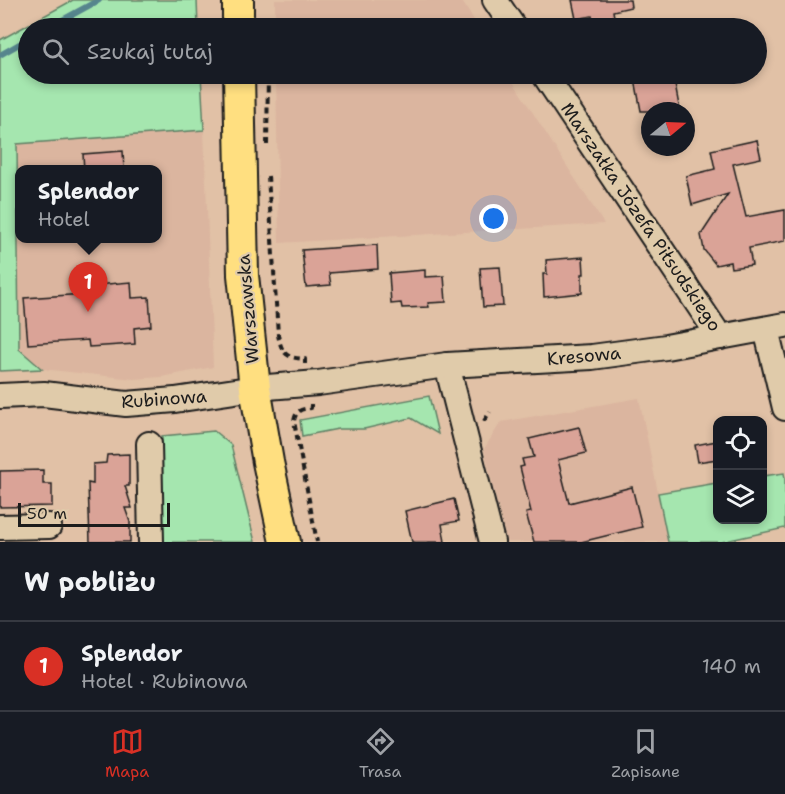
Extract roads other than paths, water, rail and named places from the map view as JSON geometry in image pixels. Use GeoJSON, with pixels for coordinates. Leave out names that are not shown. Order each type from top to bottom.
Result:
{"type":"FeatureCollection","features":[{"type":"Feature","properties":{"kind":"main road"},"geometry":{"type":"LineString","coordinates":[[238,0],[238,18]]}},
{"type":"Feature","properties":{"kind":"main road","name":"Warszawska"},"geometry":{"type":"LineString","coordinates":[[239,84],[243,275],[255,388],[285,542]]}},
{"type":"Feature","properties":{"kind":"street"},"geometry":{"type":"LineString","coordinates":[[495,0],[507,18]]}},
{"type":"Feature","properties":{"kind":"street","name":"Marszałka Józefa Piłsudskiego"},"geometry":{"type":"LineString","coordinates":[[551,84],[720,337],[776,327]]}},
{"type":"Feature","properties":{"kind":"street"},"geometry":{"type":"LineString","coordinates":[[776,327],[785,408]]}},
{"type":"Feature","properties":{"kind":"street","name":"Kresowa"},"geometry":{"type":"LineString","coordinates":[[255,388],[318,383],[447,365],[592,357],[720,337]]}},
{"type":"Feature","properties":{"kind":"street"},"geometry":{"type":"LineString","coordinates":[[447,365],[492,542]]}},
{"type":"Feature","properties":{"kind":"street","name":"Rubinowa"},"geometry":{"type":"LineString","coordinates":[[0,396],[44,394],[126,404],[204,397],[255,388]]}},
{"type":"Feature","properties":{"kind":"street"},"geometry":{"type":"LineString","coordinates":[[149,444],[151,542]]}},
{"type":"Feature","properties":{"kind":"street"},"geometry":{"type":"LineString","coordinates":[[0,527],[49,526]]}},
{"type":"Feature","properties":{"kind":"waterway"},"geometry":{"type":"LineString","coordinates":[[66,18],[99,0]]}},
{"type":"Feature","properties":{"kind":"waterway"},"geometry":{"type":"LineString","coordinates":[[0,55],[18,45]]}},
{"type":"Feature","properties":{"kind":"place","name":"Splendor"},"geometry":{"type":"Point","coordinates":[88,312]}}]}
